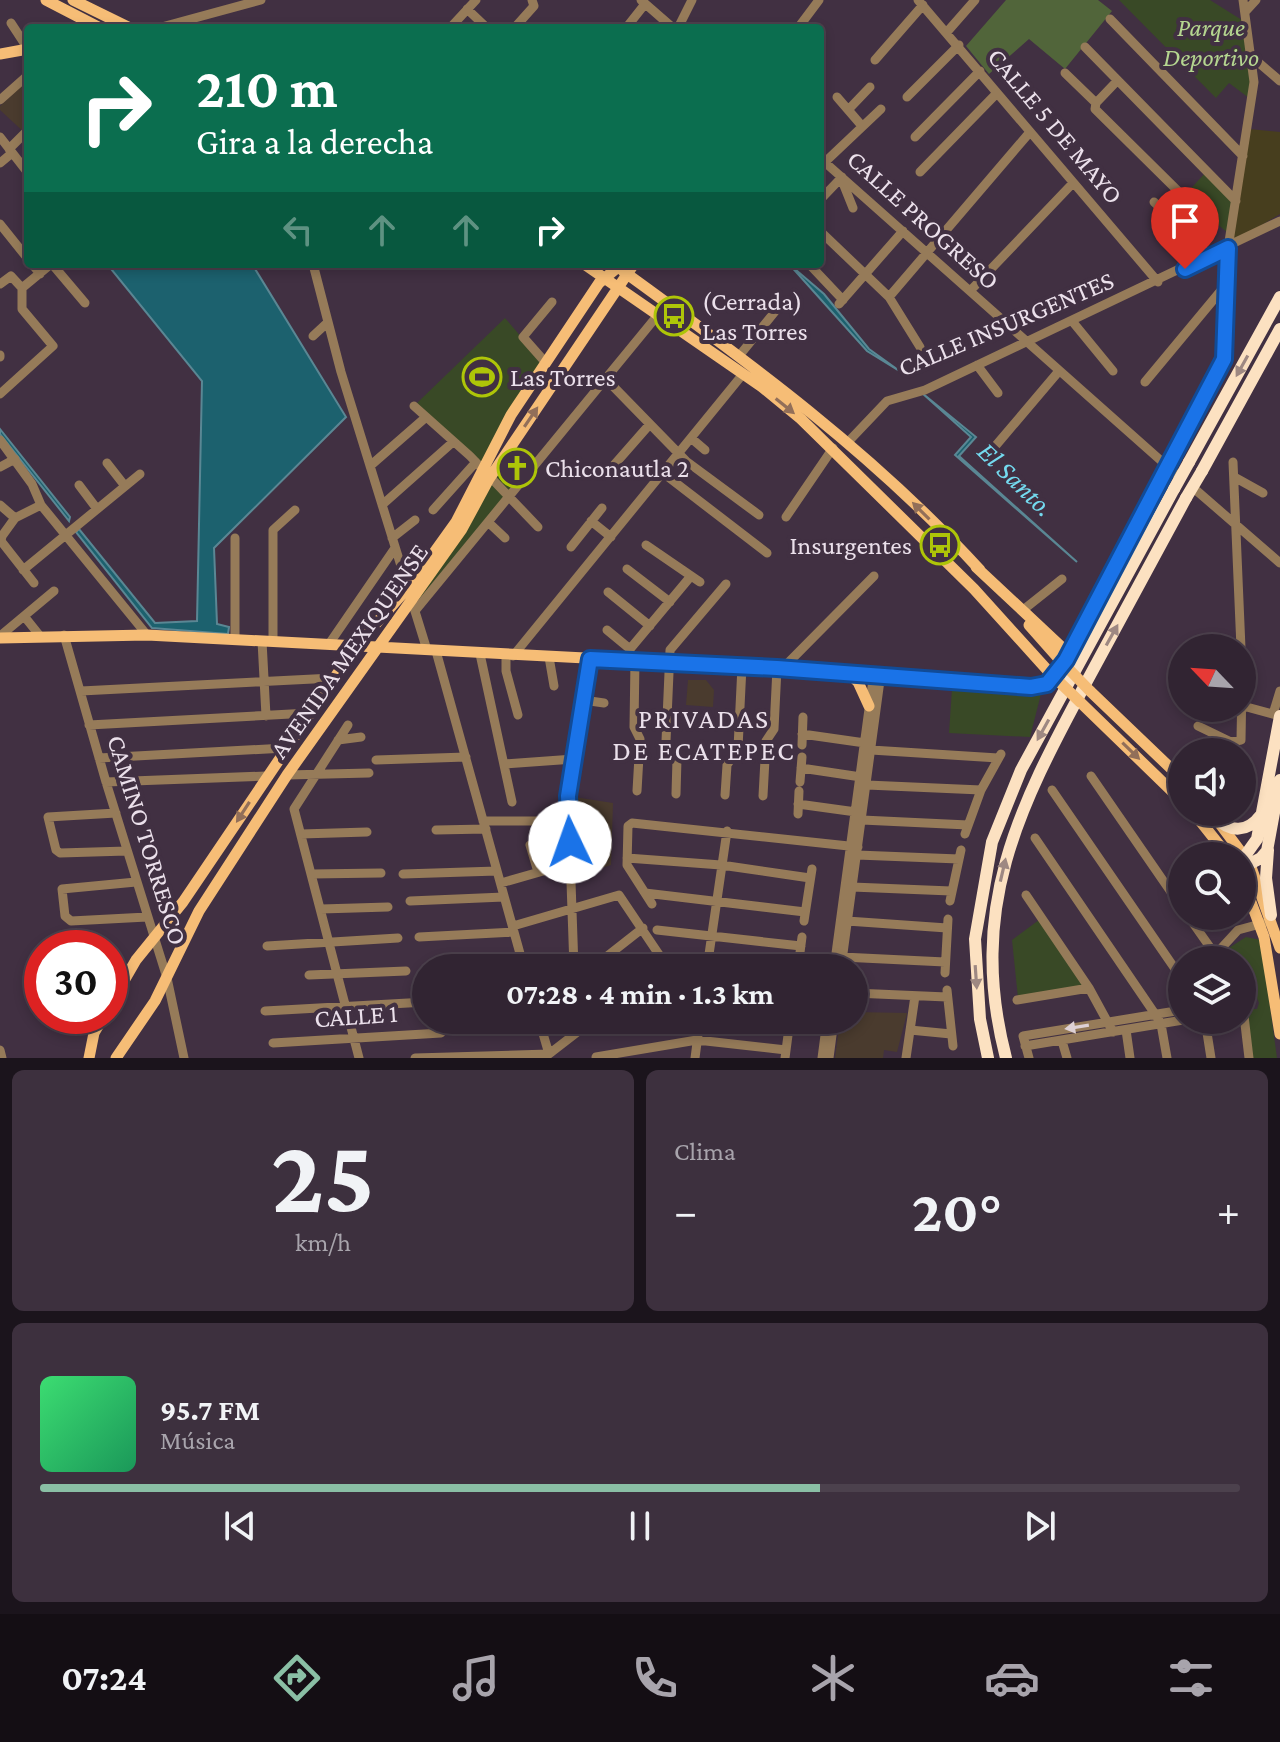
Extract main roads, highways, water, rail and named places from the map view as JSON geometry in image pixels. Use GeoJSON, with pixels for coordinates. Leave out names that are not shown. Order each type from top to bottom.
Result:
{"type":"FeatureCollection","features":[{"type":"Feature","properties":{"kind":"highway"},"geometry":{"type":"LineString","coordinates":[[988,1058],[980,1019],[975,939],[992,842],[1021,770],[1280,297]]}},
{"type":"Feature","properties":{"kind":"highway"},"geometry":{"type":"LineString","coordinates":[[1006,1058],[998,1016],[993,943],[998,892],[1009,843],[1037,775],[1280,329]]}},
{"type":"Feature","properties":{"kind":"highway"},"geometry":{"type":"LineString","coordinates":[[1255,842],[1276,714]]}},
{"type":"Feature","properties":{"kind":"highway"},"geometry":{"type":"LineString","coordinates":[[1268,920],[1268,848],[1280,780]]}},
{"type":"Feature","properties":{"kind":"highway"},"geometry":{"type":"LineString","coordinates":[[1256,822],[1262,813]]}},
{"type":"Feature","properties":{"kind":"highway"},"geometry":{"type":"LineString","coordinates":[[1226,826],[1240,829],[1248,826]]}},
{"type":"Feature","properties":{"kind":"highway"},"geometry":{"type":"LineString","coordinates":[[1256,859],[1261,858],[1268,848]]}},
{"type":"Feature","properties":{"kind":"main road"},"geometry":{"type":"LineString","coordinates":[[46,0],[92,24]]}},
{"type":"Feature","properties":{"kind":"main road"},"geometry":{"type":"LineString","coordinates":[[73,0],[122,24]]}},
{"type":"Feature","properties":{"kind":"main road"},"geometry":{"type":"LineString","coordinates":[[0,54],[24,50]]}},
{"type":"Feature","properties":{"kind":"main road"},"geometry":{"type":"LineString","coordinates":[[590,268],[743,374],[833,448],[974,589],[1045,680],[1080,702],[1168,787]]}},
{"type":"Feature","properties":{"kind":"main road","name":"AVENIDA MEXIQUENSE"},"geometry":{"type":"LineString","coordinates":[[116,1058],[167,978],[186,934],[287,775],[375,648],[456,522],[511,415],[605,278],[621,268]]}},
{"type":"Feature","properties":{"kind":"main road","name":"AVENIDA MEXIQUENSE"},"geometry":{"type":"LineString","coordinates":[[482,471],[618,288],[623,268]]}},
{"type":"Feature","properties":{"kind":"main road"},"geometry":{"type":"LineString","coordinates":[[624,268],[848,442],[1064,657]]}},
{"type":"Feature","properties":{"kind":"main road"},"geometry":{"type":"LineString","coordinates":[[976,567],[1023,610],[1090,691],[1168,766]]}},
{"type":"Feature","properties":{"kind":"main road","name":"AVENIDA MEXIQUENSE"},"geometry":{"type":"LineString","coordinates":[[128,974],[356,646],[409,593]]}},
{"type":"Feature","properties":{"kind":"main road"},"geometry":{"type":"LineString","coordinates":[[0,637],[147,635],[510,656],[590,659],[631,656],[670,662],[1031,687],[1045,680],[1064,657]]}},
{"type":"Feature","properties":{"kind":"main road"},"geometry":{"type":"LineString","coordinates":[[850,674],[858,682],[869,706]]}},
{"type":"Feature","properties":{"kind":"main road"},"geometry":{"type":"LineString","coordinates":[[1204,826],[1217,842]]}},
{"type":"Feature","properties":{"kind":"main road"},"geometry":{"type":"LineString","coordinates":[[1256,890],[1280,948]]}},
{"type":"Feature","properties":{"kind":"main road"},"geometry":{"type":"LineString","coordinates":[[1256,901],[1268,920],[1280,1034]]}},
{"type":"Feature","properties":{"kind":"main road"},"geometry":{"type":"LineString","coordinates":[[89,1058],[94,1034]]}},
{"type":"Feature","properties":{"kind":"water"},"geometry":{"type":"Polygon","coordinates":[[[110,268],[254,268],[346,417],[214,548],[217,624],[229,627],[228,634],[152,628],[76,532],[79,529],[155,623],[197,621],[202,381],[110,268]]]}},
{"type":"Feature","properties":{"kind":"water"},"geometry":{"type":"Polygon","coordinates":[[[793,268],[824,294],[869,349],[901,372],[867,351],[793,268]]]}},
{"type":"Feature","properties":{"kind":"water"},"geometry":{"type":"Polygon","coordinates":[[[922,393],[976,437],[959,456],[1077,562],[955,455],[971,437],[922,393]]]}},
{"type":"Feature","properties":{"kind":"water"},"geometry":{"type":"Polygon","coordinates":[[[0,429],[70,517],[69,521],[0,434],[0,429]]]}},
{"type":"Feature","properties":{"kind":"place","name":"(Cerrada) Las Torres"},"geometry":{"type":"Point","coordinates":[674,316]}},
{"type":"Feature","properties":{"kind":"place","name":"Las Torres"},"geometry":{"type":"Point","coordinates":[482,377]}},
{"type":"Feature","properties":{"kind":"place","name":"Chiconautla 2"},"geometry":{"type":"Point","coordinates":[517,468]}},
{"type":"Feature","properties":{"kind":"place","name":"Insurgentes"},"geometry":{"type":"Point","coordinates":[940,545]}},
{"type":"Feature","properties":{"kind":"district","name":"PRIVADAS DE ECATEPEC"},"geometry":{"type":"Point","coordinates":[704,734]}},
{"type":"Feature","properties":{"kind":"park label","name":"Parque Deportivo"},"geometry":{"type":"Point","coordinates":[1211,42]}},
{"type":"Feature","properties":{"kind":"water label","name":"El Santo."},"geometry":{"type":"Point","coordinates":[1016,479]}}]}
